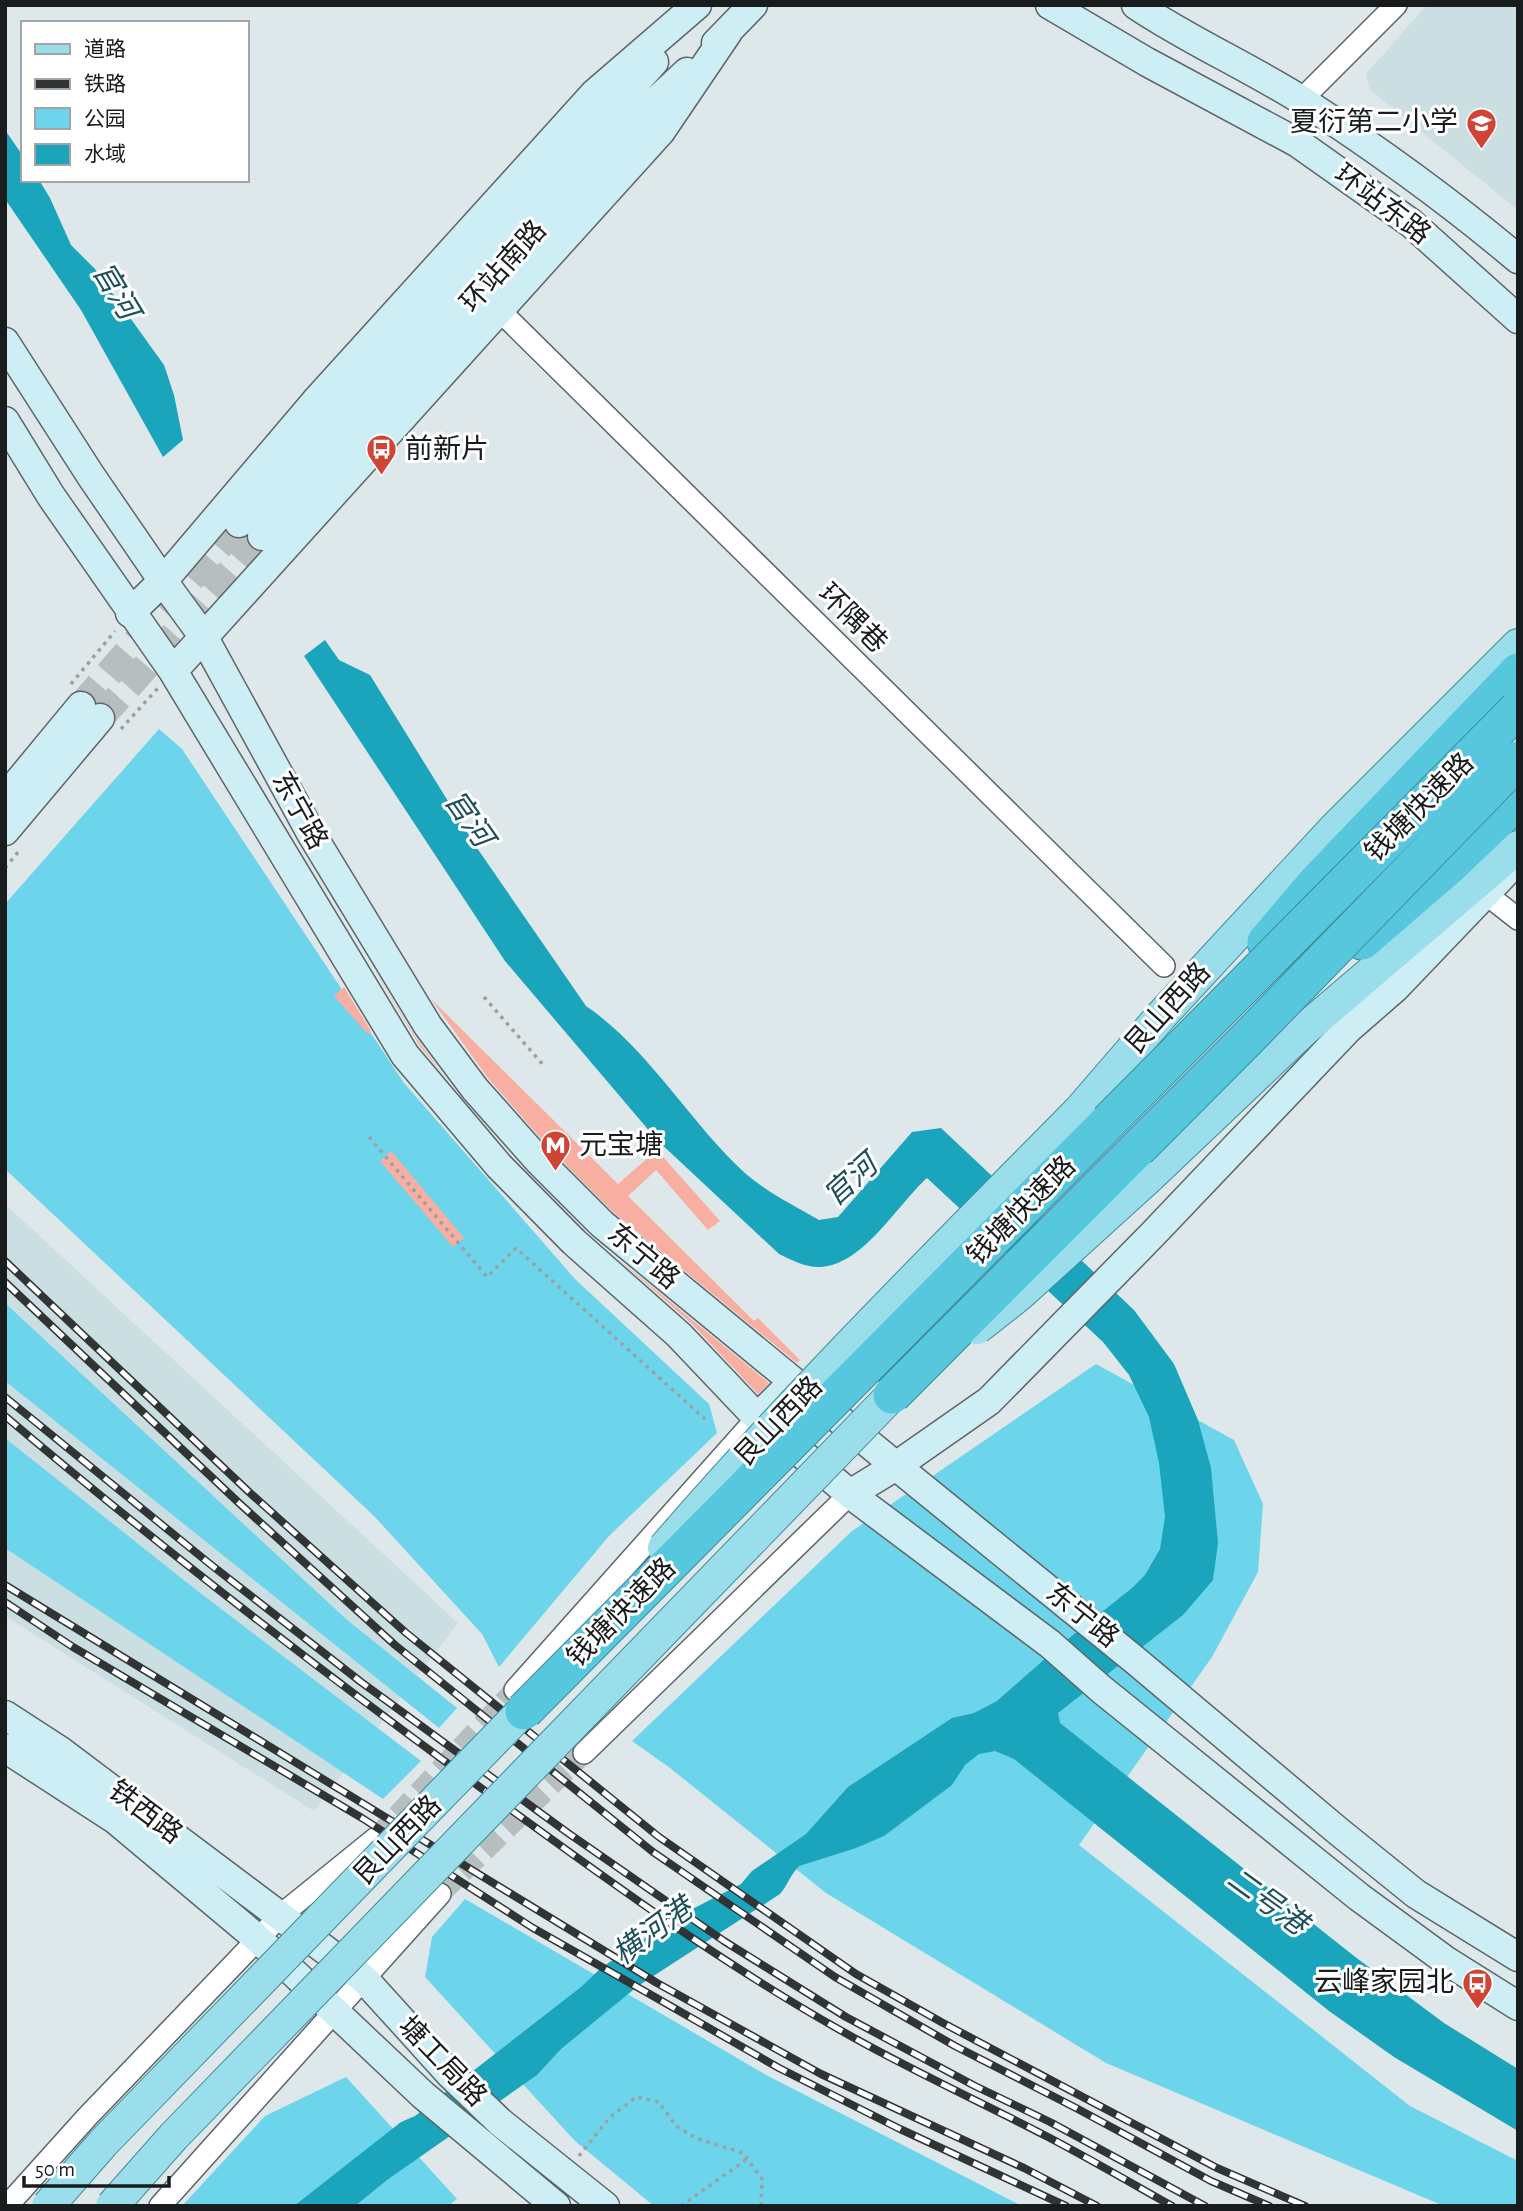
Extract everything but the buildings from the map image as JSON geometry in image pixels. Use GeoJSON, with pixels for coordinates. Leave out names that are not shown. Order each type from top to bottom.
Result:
{"type":"FeatureCollection","features":[{"type":"Feature","properties":{"kind":"highway"},"geometry":{"type":"LineString","coordinates":[[1123,1109],[1317,882],[1518,672]]}},
{"type":"Feature","properties":{"kind":"highway","name":"钱塘快速路"},"geometry":{"type":"LineString","coordinates":[[519,1701],[1123,1109],[1518,709]]}},
{"type":"Feature","properties":{"kind":"highway","name":"钱塘快速路"},"geometry":{"type":"LineString","coordinates":[[892,1395],[1247,1039],[1518,760]]}},
{"type":"Feature","properties":{"kind":"highway"},"geometry":{"type":"LineString","coordinates":[[1247,1039],[1450,865],[1518,800]]}},
{"type":"Feature","properties":{"kind":"main road"},"geometry":{"type":"LineString","coordinates":[[130,613],[163,581],[315,402],[595,93],[697,5]]}},
{"type":"Feature","properties":{"kind":"main road","name":"环站南路"},"geometry":{"type":"LineString","coordinates":[[706,5],[251,529],[636,121],[753,5]]}},
{"type":"Feature","properties":{"kind":"main road","name":"环站东路"},"geometry":{"type":"LineString","coordinates":[[1050,5],[1147,62],[1298,143],[1411,223],[1518,319]]}},
{"type":"Feature","properties":{"kind":"main road","name":"环站东路"},"geometry":{"type":"LineString","coordinates":[[1136,5],[1301,100],[1412,175],[1518,259]]}},
{"type":"Feature","properties":{"kind":"main road"},"geometry":{"type":"LineString","coordinates":[[173,671],[661,131],[728,32]]}},
{"type":"Feature","properties":{"kind":"main road","name":"东宁路"},"geometry":{"type":"LineString","coordinates":[[5,342],[163,581],[203,636],[312,835],[428,1026],[475,1089],[538,1160],[602,1224],[1084,1618],[1416,1894],[1518,1957]]}},
{"type":"Feature","properties":{"kind":"main road","name":"东宁路"},"geometry":{"type":"LineString","coordinates":[[5,421],[51,496],[130,613],[173,671],[405,1055],[518,1185],[575,1242],[680,1335],[758,1417],[850,1494],[1050,1644],[1101,1689],[1359,1897],[1445,1960],[1518,2006]]}},
{"type":"Feature","properties":{"kind":"main road","name":"艮山西路"},"geometry":{"type":"LineString","coordinates":[[48,2206],[103,2143],[718,1486],[945,1246],[1079,1111],[1161,1016],[1324,839],[1518,645]]}},
{"type":"Feature","properties":{"kind":"main road"},"geometry":{"type":"LineString","coordinates":[[5,798],[91,712],[5,831]]}},
{"type":"Feature","properties":{"kind":"main road","name":"艮山西路"},"geometry":{"type":"LineString","coordinates":[[112,2206],[174,2136],[892,1395],[1019,1295],[1148,1178],[1306,1028],[1518,847]]}},
{"type":"Feature","properties":{"kind":"main road"},"geometry":{"type":"LineString","coordinates":[[850,1494],[896,1466],[989,1401],[1348,1029],[1395,988],[1518,860]]}},
{"type":"Feature","properties":{"kind":"main road"},"geometry":{"type":"LineString","coordinates":[[758,1417],[793,1382]]}},
{"type":"Feature","properties":{"kind":"main road","name":"铁西路"},"geometry":{"type":"LineString","coordinates":[[5,1715],[59,1750],[281,1915]]}},
{"type":"Feature","properties":{"kind":"main road","name":"铁西路"},"geometry":{"type":"LineString","coordinates":[[5,1748],[116,1820],[258,1938]]}},
{"type":"Feature","properties":{"kind":"main road","name":"塘工局路"},"geometry":{"type":"LineString","coordinates":[[281,1915],[364,1979],[452,2075],[500,2122],[605,2206]]}},
{"type":"Feature","properties":{"kind":"main road","name":"塘工局路"},"geometry":{"type":"LineString","coordinates":[[258,1938],[423,2095],[556,2206]]}},
{"type":"Feature","properties":{"kind":"street"},"geometry":{"type":"LineString","coordinates":[[1301,100],[1396,5]]}},
{"type":"Feature","properties":{"kind":"street","name":"环隅巷"},"geometry":{"type":"LineString","coordinates":[[500,311],[1164,966]]}},
{"type":"Feature","properties":{"kind":"street"},"geometry":{"type":"LineString","coordinates":[[1486,894],[1518,919]]}},
{"type":"Feature","properties":{"kind":"street","name":"艮山西路"},"geometry":{"type":"LineString","coordinates":[[519,1701],[758,1417]]}},
{"type":"Feature","properties":{"kind":"street"},"geometry":{"type":"LineString","coordinates":[[584,1753],[850,1494]]}},
{"type":"Feature","properties":{"kind":"street","name":"艮山西路"},"geometry":{"type":"LineString","coordinates":[[7,2206],[87,2117],[281,1915],[376,1838]]}},
{"type":"Feature","properties":{"kind":"street"},"geometry":{"type":"LineString","coordinates":[[160,2206],[337,2012],[440,1894]]}},
{"type":"Feature","properties":{"kind":"path"},"geometry":{"type":"LineString","coordinates":[[484,997],[545,1067]]}},
{"type":"Feature","properties":{"kind":"path"},"geometry":{"type":"LineString","coordinates":[[369,1137],[486,1277],[516,1248],[706,1420]]}},
{"type":"Feature","properties":{"kind":"path"},"geometry":{"type":"LineString","coordinates":[[564,2174],[610,2117],[636,2097],[659,2102],[676,2126],[696,2138],[743,2153],[762,2179],[761,2206]]}},
{"type":"Feature","properties":{"kind":"path"},"geometry":{"type":"LineString","coordinates":[[681,2206],[747,2159]]}},
{"type":"Feature","properties":{"kind":"shaded area","name":"夏衍第二小学"},"geometry":{"type":"Polygon","coordinates":[[[1427,5],[1518,5],[1518,210],[1370,90],[1366,74],[1427,5]]]}},
{"type":"Feature","properties":{"kind":"shaded area"},"geometry":{"type":"Polygon","coordinates":[[[5,1204],[458,1623],[314,1811],[5,1616],[5,1204]]]}},
{"type":"Feature","properties":{"kind":"green space"},"geometry":{"type":"Polygon","coordinates":[[[159,729],[182,749],[404,1083],[575,1279],[709,1404],[717,1433],[609,1536],[499,1667],[482,1634],[374,1516],[5,1169],[5,904],[159,729]]]}},
{"type":"Feature","properties":{"kind":"green space"},"geometry":{"type":"Polygon","coordinates":[[[5,1303],[346,1619],[457,1708],[439,1728],[5,1381],[5,1303]]]}},
{"type":"Feature","properties":{"kind":"green space"},"geometry":{"type":"Polygon","coordinates":[[[1096,1364],[1234,1440],[1263,1504],[1258,1572],[1212,1657],[1079,1845],[1410,2106],[1518,2161],[1518,2206],[1444,2206],[1106,2063],[826,1893],[670,1768],[632,1741],[852,1531],[1096,1364]]]}},
{"type":"Feature","properties":{"kind":"green space"},"geometry":{"type":"Polygon","coordinates":[[[5,1438],[195,1589],[421,1761],[383,1799],[5,1548],[5,1438]]]}},
{"type":"Feature","properties":{"kind":"green space"},"geometry":{"type":"Polygon","coordinates":[[[465,1899],[768,2076],[1022,2206],[654,2206],[575,2141],[425,1977],[432,1937],[465,1899]]]}},
{"type":"Feature","properties":{"kind":"green space"},"geometry":{"type":"Polygon","coordinates":[[[346,2077],[457,2199],[448,2206],[182,2206],[265,2116],[346,2077]]]}},
{"type":"Feature","properties":{"kind":"water"},"geometry":{"type":"Polygon","coordinates":[[[5,130],[21,153],[21,182],[40,182],[71,245],[95,269],[164,365],[174,395],[183,440],[163,457],[81,310],[5,199],[5,130]]]}},
{"type":"Feature","properties":{"kind":"water","name":"二号港"},"geometry":{"type":"Polygon","coordinates":[[[325,640],[339,660],[370,675],[477,848],[586,1006],[630,1043],[725,1154],[754,1181],[819,1220],[838,1217],[912,1132],[941,1128],[1134,1310],[1174,1364],[1198,1420],[1211,1468],[1218,1543],[1213,1580],[1183,1615],[1058,1713],[1060,1723],[1354,1956],[1444,2023],[1518,2069],[1518,2131],[1394,2057],[1329,2011],[1014,1759],[995,1751],[979,1754],[965,1765],[952,1785],[884,1836],[799,1866],[780,1894],[638,1986],[561,2049],[537,2075],[387,2180],[355,2206],[294,2206],[401,2122],[415,2116],[581,1987],[601,1968],[673,1919],[741,1884],[752,1871],[806,1834],[848,1787],[952,1718],[974,1713],[997,1701],[1145,1575],[1160,1549],[1165,1517],[1159,1463],[1149,1417],[1129,1375],[1103,1342],[927,1178],[866,1245],[837,1263],[821,1267],[810,1266],[779,1254],[657,1140],[505,961],[304,656],[325,640]]]}},
{"type":"Feature","properties":{"kind":"tunnel"},"geometry":{"type":"LineString","coordinates":[[81,706],[239,523]]}},
{"type":"Feature","properties":{"kind":"tunnel"},"geometry":{"type":"LineString","coordinates":[[100,718],[262,536]]}},
{"type":"Feature","properties":{"kind":"tunnel"},"geometry":{"type":"LineString","coordinates":[[376,1838],[515,1690]]}},
{"type":"Feature","properties":{"kind":"tunnel"},"geometry":{"type":"LineString","coordinates":[[440,1894],[584,1753]]}},
{"type":"Feature","properties":{"kind":"railway"},"geometry":{"type":"LineString","coordinates":[[5,1261],[249,1492],[405,1632],[659,1837],[856,1974],[1217,2168],[1305,2206]]}},
{"type":"Feature","properties":{"kind":"railway"},"geometry":{"type":"LineString","coordinates":[[5,1282],[239,1503],[395,1645],[653,1852],[835,1977],[955,2046],[1211,2181],[1269,2206]]}},
{"type":"Feature","properties":{"kind":"railway"},"geometry":{"type":"LineString","coordinates":[[5,1397],[210,1564],[361,1682],[568,1833],[724,1941],[846,2017],[975,2086],[1050,2122],[1205,2206]]}},
{"type":"Feature","properties":{"kind":"railway"},"geometry":{"type":"LineString","coordinates":[[5,1416],[184,1563],[306,1658],[663,1918],[750,1976],[840,2030],[1048,2137],[1172,2206]]}},
{"type":"Feature","properties":{"kind":"railway"},"geometry":{"type":"LineString","coordinates":[[5,1585],[657,1983],[821,2074],[1024,2168],[1097,2206]]}},
{"type":"Feature","properties":{"kind":"railway"},"geometry":{"type":"LineString","coordinates":[[5,1602],[73,1647],[362,1818],[533,1928],[779,2068],[900,2129],[1066,2206]]}},
{"type":"Feature","properties":{"kind":"place","name":"夏衍第二小学"},"geometry":{"type":"Point","coordinates":[1481,150]}},
{"type":"Feature","properties":{"kind":"place","name":"前新片"},"geometry":{"type":"Point","coordinates":[382,477]}},
{"type":"Feature","properties":{"kind":"place","name":"元宝塘"},"geometry":{"type":"Point","coordinates":[556,1173]}},
{"type":"Feature","properties":{"kind":"place","name":"云峰家园北"},"geometry":{"type":"Point","coordinates":[1477,2010]}},
{"type":"Feature","properties":{"kind":"water label","name":"官河"},"geometry":{"type":"Point","coordinates":[115,291]}},
{"type":"Feature","properties":{"kind":"water label","name":"官河"},"geometry":{"type":"Point","coordinates":[468,819]}},
{"type":"Feature","properties":{"kind":"water label","name":"官河"},"geometry":{"type":"Point","coordinates":[851,1181]}},
{"type":"Feature","properties":{"kind":"water label","name":"横河港"},"geometry":{"type":"Point","coordinates":[653,1932]}}]}
